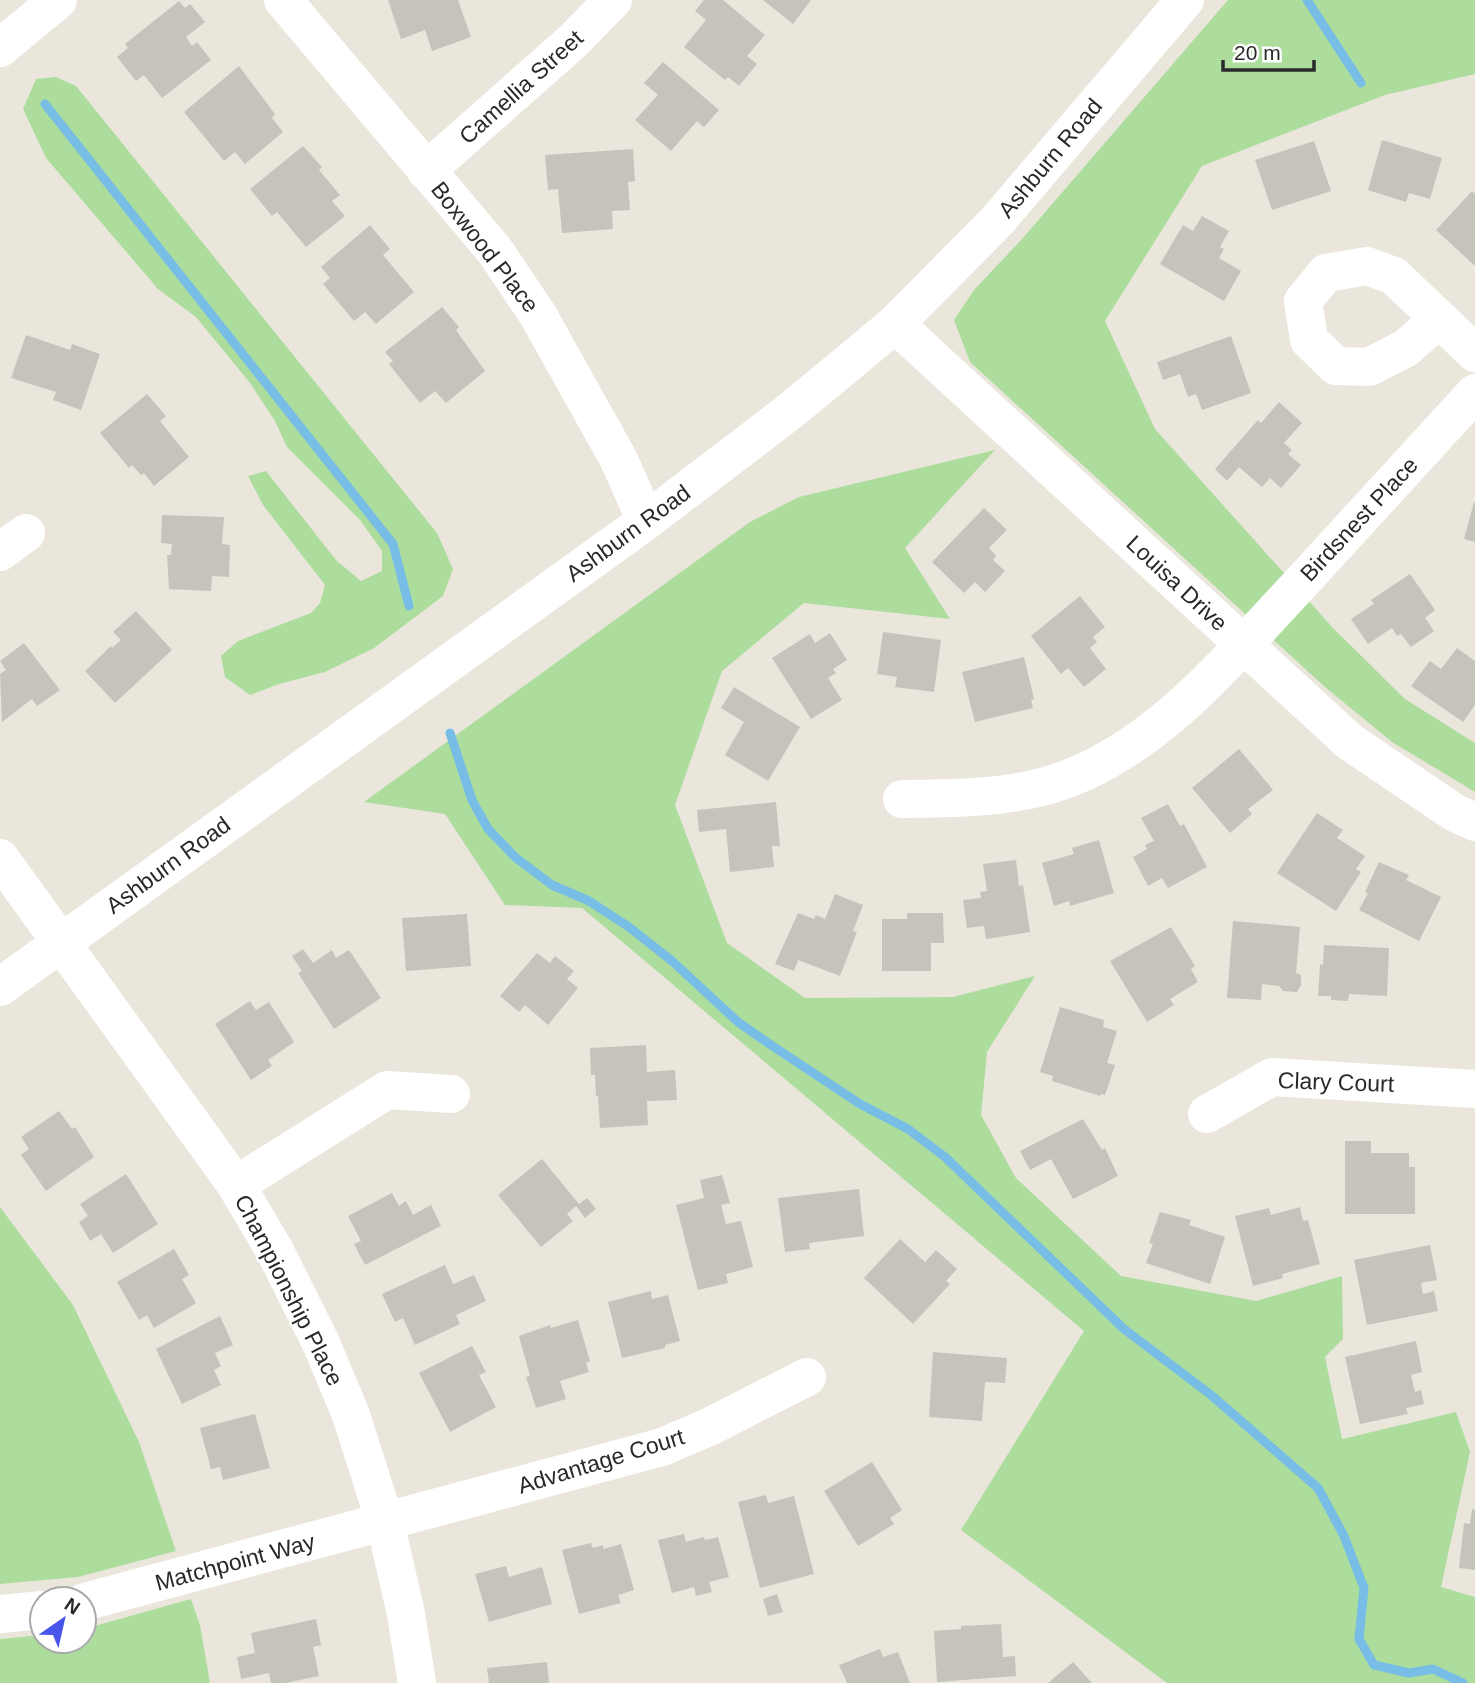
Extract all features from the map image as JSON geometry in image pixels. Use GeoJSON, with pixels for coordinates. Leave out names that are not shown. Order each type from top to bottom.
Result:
{"type":"FeatureCollection","features":[{"type":"Feature","properties":{"kind":"street"},"geometry":{"type":"LineString","coordinates":[[0,48],[58,0]]}},
{"type":"Feature","properties":{"kind":"street","name":"Boxwood Place"},"geometry":{"type":"LineString","coordinates":[[283,0],[495,251],[538,315],[619,460],[646,521]]}},
{"type":"Feature","properties":{"kind":"street","name":"Camellia Street"},"geometry":{"type":"LineString","coordinates":[[426,171],[573,41],[613,0]]}},
{"type":"Feature","properties":{"kind":"street","name":"Ashburn Road"},"geometry":{"type":"LineString","coordinates":[[0,987],[646,521],[789,412],[895,324],[997,221],[1185,0]]}},
{"type":"Feature","properties":{"kind":"street"},"geometry":{"type":"LineString","coordinates":[[1439,319],[1475,354]]}},
{"type":"Feature","properties":{"kind":"street","name":"Louisa Drive"},"geometry":{"type":"LineString","coordinates":[[895,324],[1350,742],[1437,801],[1475,822]]}},
{"type":"Feature","properties":{"kind":"street","name":"Birdsnest Place"},"geometry":{"type":"LineString","coordinates":[[902,799],[971,798],[1014,793],[1049,785],[1116,756],[1154,730],[1243,645],[1475,393]]}},
{"type":"Feature","properties":{"kind":"street","name":"Championship Place"},"geometry":{"type":"LineString","coordinates":[[0,858],[236,1185],[275,1251],[321,1343],[351,1415],[385,1522],[406,1614],[417,1683]]}},
{"type":"Feature","properties":{"kind":"street","name":"Clary Court"},"geometry":{"type":"LineString","coordinates":[[1207,1114],[1272,1077],[1475,1089]]}},
{"type":"Feature","properties":{"kind":"street"},"geometry":{"type":"LineString","coordinates":[[236,1185],[387,1090],[451,1094]]}},
{"type":"Feature","properties":{"kind":"street","name":"Advantage Court"},"geometry":{"type":"LineString","coordinates":[[385,1522],[662,1447],[709,1427],[807,1377]]}},
{"type":"Feature","properties":{"kind":"street","name":"Matchpoint Way"},"geometry":{"type":"LineString","coordinates":[[98,1598],[385,1522]]}},
{"type":"Feature","properties":{"kind":"street"},"geometry":{"type":"LineString","coordinates":[[0,1614],[28,1611]]}},
{"type":"Feature","properties":{"kind":"green space"},"geometry":{"type":"Polygon","coordinates":[[[1228,0],[1475,0],[1475,74],[1385,95],[1202,166],[1105,321],[1155,429],[1333,628],[1405,699],[1475,743],[1475,792],[1392,742],[1325,687],[970,362],[954,320],[974,290],[1022,239],[1228,0]]]}},
{"type":"Feature","properties":{"kind":"green space"},"geometry":{"type":"Polygon","coordinates":[[[56,77],[76,86],[437,533],[453,569],[443,596],[374,648],[325,672],[250,695],[225,677],[221,656],[238,641],[311,613],[320,603],[325,585],[263,505],[248,476],[266,471],[336,560],[361,581],[382,571],[382,551],[360,520],[287,447],[275,421],[250,383],[196,317],[158,289],[46,158],[23,109],[36,79],[56,77]]]}},
{"type":"Feature","properties":{"kind":"green space"},"geometry":{"type":"Polygon","coordinates":[[[995,450],[905,548],[950,619],[804,603],[722,671],[675,805],[727,943],[805,998],[953,997],[1035,976],[987,1052],[981,1115],[1016,1178],[1121,1276],[1256,1301],[1342,1276],[1343,1339],[1325,1357],[1342,1439],[1456,1412],[1470,1452],[1441,1587],[1475,1597],[1475,1683],[1167,1683],[961,1530],[1084,1331],[582,908],[505,905],[445,814],[364,802],[750,522],[799,497],[995,450]]]}},
{"type":"Feature","properties":{"kind":"green space"},"geometry":{"type":"Polygon","coordinates":[[[0,1207],[73,1305],[139,1442],[176,1551],[78,1577],[0,1584],[0,1207]]]}},
{"type":"Feature","properties":{"kind":"green space"},"geometry":{"type":"Polygon","coordinates":[[[191,1599],[200,1625],[210,1683],[0,1683],[0,1639],[28,1636],[28,1655],[98,1655],[98,1625],[191,1599]]]}},
{"type":"Feature","properties":{"kind":"building"},"geometry":{"type":"Polygon","coordinates":[[[388,0],[458,0],[471,37],[432,51],[425,30],[401,39],[388,0]]]}},
{"type":"Feature","properties":{"kind":"building"},"geometry":{"type":"Polygon","coordinates":[[[704,0],[723,0],[765,35],[747,56],[757,64],[739,86],[728,77],[725,80],[684,47],[706,20],[695,11],[704,0]]]}},
{"type":"Feature","properties":{"kind":"building"},"geometry":{"type":"Polygon","coordinates":[[[763,0],[811,0],[793,24],[763,0]]]}},
{"type":"Feature","properties":{"kind":"building"},"geometry":{"type":"Polygon","coordinates":[[[179,1],[185,8],[190,4],[205,22],[186,37],[192,46],[197,42],[211,60],[162,98],[144,75],[136,81],[117,57],[128,48],[125,44],[179,1]]]}},
{"type":"Feature","properties":{"kind":"building"},"geometry":{"type":"Polygon","coordinates":[[[663,62],[719,110],[704,127],[697,121],[671,151],[635,120],[658,95],[644,83],[663,62]]]}},
{"type":"Feature","properties":{"kind":"building"},"geometry":{"type":"Polygon","coordinates":[[[239,66],[275,114],[272,118],[283,132],[245,164],[235,152],[224,161],[184,112],[239,66]]]}},
{"type":"Feature","properties":{"kind":"building"},"geometry":{"type":"Polygon","coordinates":[[[1382,140],[1442,158],[1430,199],[1409,193],[1406,202],[1368,190],[1382,140]]]}},
{"type":"Feature","properties":{"kind":"building"},"geometry":{"type":"Polygon","coordinates":[[[1314,141],[1331,191],[1272,210],[1255,160],[1314,141]]]}},
{"type":"Feature","properties":{"kind":"building"},"geometry":{"type":"Polygon","coordinates":[[[303,146],[322,167],[319,170],[340,195],[332,201],[345,216],[306,247],[277,212],[272,216],[250,189],[303,146]]]}},
{"type":"Feature","properties":{"kind":"building"},"geometry":{"type":"Polygon","coordinates":[[[633,149],[635,181],[628,182],[630,210],[612,211],[613,229],[562,233],[558,189],[548,190],[545,155],[633,149]]]}},
{"type":"Feature","properties":{"kind":"building"},"geometry":{"type":"Polygon","coordinates":[[[1472,191],[1475,194],[1475,266],[1436,230],[1472,191]]]}},
{"type":"Feature","properties":{"kind":"building"},"geometry":{"type":"Polygon","coordinates":[[[1202,216],[1229,231],[1220,247],[1224,249],[1219,258],[1241,271],[1224,301],[1160,264],[1183,225],[1193,231],[1202,216]]]}},
{"type":"Feature","properties":{"kind":"building"},"geometry":{"type":"Polygon","coordinates":[[[370,225],[390,249],[383,255],[414,292],[376,324],[365,312],[354,321],[323,284],[330,278],[321,267],[370,225]]]}},
{"type":"Feature","properties":{"kind":"building"},"geometry":{"type":"Polygon","coordinates":[[[442,307],[459,327],[456,330],[485,371],[446,403],[435,391],[420,403],[389,364],[393,361],[385,352],[442,307]]]}},
{"type":"Feature","properties":{"kind":"building"},"geometry":{"type":"Polygon","coordinates":[[[26,335],[70,350],[72,344],[100,354],[81,410],[53,400],[56,392],[11,378],[26,335]]]}},
{"type":"Feature","properties":{"kind":"building"},"geometry":{"type":"Polygon","coordinates":[[[1231,336],[1251,393],[1202,410],[1196,394],[1188,397],[1180,374],[1163,380],[1157,362],[1231,336]]]}},
{"type":"Feature","properties":{"kind":"building"},"geometry":{"type":"Polygon","coordinates":[[[147,394],[166,416],[160,421],[189,457],[154,486],[144,473],[141,475],[132,465],[129,468],[100,433],[147,394]]]}},
{"type":"Feature","properties":{"kind":"building"},"geometry":{"type":"Polygon","coordinates":[[[1279,402],[1302,423],[1284,443],[1292,450],[1288,454],[1301,465],[1281,488],[1270,478],[1262,487],[1239,467],[1227,481],[1215,469],[1258,420],[1261,423],[1279,402]]]}},
{"type":"Feature","properties":{"kind":"building"},"geometry":{"type":"Polygon","coordinates":[[[1475,502],[1475,542],[1464,539],[1475,502]]]}},
{"type":"Feature","properties":{"kind":"building"},"geometry":{"type":"Polygon","coordinates":[[[984,508],[1007,530],[989,548],[996,556],[993,560],[1005,571],[985,592],[975,582],[964,593],[932,562],[984,508]]]}},
{"type":"Feature","properties":{"kind":"building"},"geometry":{"type":"Polygon","coordinates":[[[162,515],[224,517],[222,544],[230,545],[229,577],[212,576],[211,591],[169,589],[167,555],[171,555],[172,544],[161,543],[162,515]]]}},
{"type":"Feature","properties":{"kind":"building"},"geometry":{"type":"Polygon","coordinates":[[[1410,574],[1435,610],[1425,618],[1434,631],[1411,647],[1401,634],[1397,636],[1392,628],[1368,644],[1351,619],[1374,604],[1371,600],[1410,574]]]}},
{"type":"Feature","properties":{"kind":"building"},"geometry":{"type":"Polygon","coordinates":[[[1080,596],[1105,627],[1093,637],[1097,642],[1090,648],[1106,669],[1084,687],[1068,668],[1061,674],[1031,636],[1080,596]]]}},
{"type":"Feature","properties":{"kind":"building"},"geometry":{"type":"Polygon","coordinates":[[[136,611],[172,650],[115,703],[85,671],[121,640],[113,632],[136,611]]]}},
{"type":"Feature","properties":{"kind":"building"},"geometry":{"type":"Polygon","coordinates":[[[883,632],[941,640],[934,692],[895,687],[897,677],[877,674],[883,632]]]}},
{"type":"Feature","properties":{"kind":"building"},"geometry":{"type":"Polygon","coordinates":[[[830,633],[847,660],[833,669],[836,673],[828,678],[842,700],[811,719],[772,658],[810,634],[815,643],[830,633]]]}},
{"type":"Feature","properties":{"kind":"building"},"geometry":{"type":"Polygon","coordinates":[[[24,643],[60,690],[37,706],[32,699],[2,722],[0,674],[6,670],[0,661],[24,643]]]}},
{"type":"Feature","properties":{"kind":"building"},"geometry":{"type":"Polygon","coordinates":[[[1457,648],[1475,661],[1475,705],[1463,722],[1411,686],[1430,661],[1441,669],[1457,648]]]}},
{"type":"Feature","properties":{"kind":"building"},"geometry":{"type":"Polygon","coordinates":[[[1024,657],[1034,699],[1031,700],[1033,708],[975,722],[962,672],[1024,657]]]}},
{"type":"Feature","properties":{"kind":"building"},"geometry":{"type":"Polygon","coordinates":[[[734,687],[800,727],[768,781],[725,755],[744,722],[721,708],[734,687]]]}},
{"type":"Feature","properties":{"kind":"building"},"geometry":{"type":"Polygon","coordinates":[[[1239,749],[1273,790],[1248,809],[1252,814],[1230,833],[1192,788],[1239,749]]]}},
{"type":"Feature","properties":{"kind":"building"},"geometry":{"type":"Polygon","coordinates":[[[776,802],[780,846],[772,846],[774,867],[730,872],[726,829],[699,832],[697,810],[776,802]]]}},
{"type":"Feature","properties":{"kind":"building"},"geometry":{"type":"Polygon","coordinates":[[[1168,804],[1180,826],[1184,824],[1207,867],[1168,888],[1162,878],[1148,886],[1133,857],[1147,849],[1145,845],[1154,841],[1141,818],[1168,804]]]}},
{"type":"Feature","properties":{"kind":"building"},"geometry":{"type":"Polygon","coordinates":[[[1317,813],[1343,830],[1337,838],[1365,856],[1356,869],[1361,872],[1336,911],[1277,873],[1317,813]]]}},
{"type":"Feature","properties":{"kind":"building"},"geometry":{"type":"Polygon","coordinates":[[[1099,840],[1114,893],[1070,906],[1069,901],[1054,906],[1042,863],[1074,854],[1072,848],[1099,840]]]}},
{"type":"Feature","properties":{"kind":"building"},"geometry":{"type":"Polygon","coordinates":[[[1016,860],[1030,932],[986,939],[984,926],[967,928],[963,900],[981,898],[980,892],[987,891],[983,864],[1016,860]]]}},
{"type":"Feature","properties":{"kind":"building"},"geometry":{"type":"Polygon","coordinates":[[[1379,862],[1409,875],[1406,880],[1441,897],[1419,941],[1359,910],[1379,862]]]}},
{"type":"Feature","properties":{"kind":"building"},"geometry":{"type":"Polygon","coordinates":[[[835,894],[863,905],[853,931],[857,932],[840,976],[798,960],[794,971],[775,964],[798,913],[814,919],[816,915],[825,919],[835,894]]]}},
{"type":"Feature","properties":{"kind":"building"},"geometry":{"type":"Polygon","coordinates":[[[907,913],[943,913],[944,943],[931,943],[931,971],[882,971],[882,919],[907,919],[907,913]]]}},
{"type":"Feature","properties":{"kind":"building"},"geometry":{"type":"Polygon","coordinates":[[[467,914],[471,966],[406,971],[402,918],[467,914]]]}},
{"type":"Feature","properties":{"kind":"building"},"geometry":{"type":"Polygon","coordinates":[[[1233,921],[1300,927],[1296,973],[1301,975],[1301,985],[1297,992],[1283,991],[1279,986],[1262,984],[1261,1000],[1227,998],[1233,921]]]}},
{"type":"Feature","properties":{"kind":"building"},"geometry":{"type":"Polygon","coordinates":[[[1171,927],[1195,966],[1191,969],[1198,982],[1170,999],[1174,1005],[1147,1022],[1110,961],[1171,927]]]}},
{"type":"Feature","properties":{"kind":"building"},"geometry":{"type":"Polygon","coordinates":[[[1324,945],[1389,948],[1387,996],[1349,994],[1348,1001],[1331,1000],[1331,996],[1318,996],[1324,945]]]}},
{"type":"Feature","properties":{"kind":"building"},"geometry":{"type":"Polygon","coordinates":[[[303,949],[313,963],[332,950],[336,958],[349,950],[381,998],[334,1029],[298,973],[302,971],[292,956],[303,949]]]}},
{"type":"Feature","properties":{"kind":"building"},"geometry":{"type":"Polygon","coordinates":[[[537,953],[550,963],[555,956],[574,971],[567,979],[578,988],[548,1025],[525,1005],[519,1012],[500,996],[537,953]]]}},
{"type":"Feature","properties":{"kind":"building"},"geometry":{"type":"Polygon","coordinates":[[[250,1001],[256,1010],[269,1002],[294,1042],[268,1060],[272,1066],[251,1080],[215,1024],[250,1001]]]}},
{"type":"Feature","properties":{"kind":"building"},"geometry":{"type":"Polygon","coordinates":[[[1060,1007],[1104,1020],[1103,1027],[1117,1031],[1107,1063],[1115,1065],[1105,1095],[1100,1096],[1052,1081],[1053,1076],[1040,1072],[1060,1007]]]}},
{"type":"Feature","properties":{"kind":"building"},"geometry":{"type":"Polygon","coordinates":[[[646,1045],[647,1072],[675,1070],[677,1100],[647,1101],[648,1125],[600,1128],[595,1075],[591,1075],[590,1048],[646,1045]]]}},
{"type":"Feature","properties":{"kind":"building"},"geometry":{"type":"Polygon","coordinates":[[[59,1111],[72,1129],[75,1127],[94,1157],[46,1191],[21,1155],[29,1149],[21,1137],[59,1111]]]}},
{"type":"Feature","properties":{"kind":"building"},"geometry":{"type":"Polygon","coordinates":[[[1083,1119],[1102,1150],[1105,1148],[1118,1176],[1073,1199],[1051,1159],[1030,1170],[1020,1151],[1083,1119]]]}},
{"type":"Feature","properties":{"kind":"building"},"geometry":{"type":"Polygon","coordinates":[[[1345,1141],[1371,1141],[1371,1153],[1409,1153],[1409,1167],[1415,1167],[1415,1214],[1345,1214],[1345,1141]]]}},
{"type":"Feature","properties":{"kind":"building"},"geometry":{"type":"Polygon","coordinates":[[[542,1159],[579,1204],[587,1198],[596,1209],[585,1218],[576,1206],[567,1214],[573,1221],[541,1247],[498,1195],[542,1159]]]}},
{"type":"Feature","properties":{"kind":"building"},"geometry":{"type":"Polygon","coordinates":[[[126,1174],[158,1224],[113,1253],[101,1234],[90,1241],[79,1222],[88,1216],[80,1204],[126,1174]]]}},
{"type":"Feature","properties":{"kind":"building"},"geometry":{"type":"Polygon","coordinates":[[[722,1175],[730,1203],[721,1205],[726,1224],[741,1221],[753,1267],[726,1274],[728,1283],[698,1290],[676,1205],[704,1198],[700,1180],[722,1175]]]}},
{"type":"Feature","properties":{"kind":"building"},"geometry":{"type":"Polygon","coordinates":[[[859,1189],[864,1236],[809,1243],[810,1249],[785,1252],[778,1198],[859,1189]]]}},
{"type":"Feature","properties":{"kind":"building"},"geometry":{"type":"Polygon","coordinates":[[[392,1193],[399,1206],[406,1201],[413,1215],[431,1205],[441,1226],[365,1265],[354,1244],[361,1241],[348,1216],[392,1193]]]}},
{"type":"Feature","properties":{"kind":"building"},"geometry":{"type":"Polygon","coordinates":[[[1300,1207],[1303,1221],[1308,1220],[1320,1264],[1282,1274],[1283,1278],[1253,1286],[1235,1216],[1269,1208],[1271,1215],[1300,1207]]]}},
{"type":"Feature","properties":{"kind":"building"},"geometry":{"type":"Polygon","coordinates":[[[1160,1212],[1191,1220],[1189,1225],[1225,1237],[1210,1284],[1146,1263],[1153,1244],[1149,1243],[1160,1212]]]}},
{"type":"Feature","properties":{"kind":"building"},"geometry":{"type":"Polygon","coordinates":[[[900,1239],[925,1262],[936,1250],[957,1269],[946,1281],[950,1284],[913,1324],[864,1278],[900,1239]]]}},
{"type":"Feature","properties":{"kind":"building"},"geometry":{"type":"Polygon","coordinates":[[[1430,1245],[1437,1280],[1421,1283],[1423,1294],[1434,1291],[1438,1311],[1367,1325],[1354,1260],[1430,1245]]]}},
{"type":"Feature","properties":{"kind":"building"},"geometry":{"type":"Polygon","coordinates":[[[174,1249],[189,1275],[182,1279],[196,1303],[154,1328],[147,1315],[139,1320],[117,1282],[174,1249]]]}},
{"type":"Feature","properties":{"kind":"building"},"geometry":{"type":"Polygon","coordinates":[[[445,1265],[453,1284],[474,1275],[486,1301],[456,1315],[460,1324],[415,1345],[403,1318],[395,1322],[382,1294],[445,1265]]]}},
{"type":"Feature","properties":{"kind":"building"},"geometry":{"type":"Polygon","coordinates":[[[651,1291],[652,1299],[668,1295],[680,1341],[665,1345],[665,1348],[622,1358],[608,1302],[651,1291]]]}},
{"type":"Feature","properties":{"kind":"building"},"geometry":{"type":"Polygon","coordinates":[[[220,1316],[233,1345],[215,1353],[221,1366],[214,1370],[221,1385],[182,1404],[156,1349],[220,1316]]]}},
{"type":"Feature","properties":{"kind":"building"},"geometry":{"type":"Polygon","coordinates":[[[578,1320],[590,1361],[586,1363],[589,1372],[560,1381],[566,1399],[536,1408],[526,1377],[530,1376],[519,1336],[550,1325],[551,1328],[578,1320]]]}},
{"type":"Feature","properties":{"kind":"building"},"geometry":{"type":"Polygon","coordinates":[[[1416,1341],[1422,1372],[1411,1375],[1415,1392],[1421,1390],[1424,1404],[1406,1408],[1408,1414],[1360,1424],[1345,1357],[1416,1341]]]}},
{"type":"Feature","properties":{"kind":"building"},"geometry":{"type":"Polygon","coordinates":[[[472,1346],[486,1372],[479,1375],[496,1407],[450,1432],[419,1373],[472,1346]]]}},
{"type":"Feature","properties":{"kind":"building"},"geometry":{"type":"Polygon","coordinates":[[[933,1352],[1007,1358],[1005,1383],[985,1382],[982,1421],[929,1417],[933,1352]]]}},
{"type":"Feature","properties":{"kind":"building"},"geometry":{"type":"Polygon","coordinates":[[[255,1414],[270,1468],[223,1480],[220,1467],[211,1469],[200,1428],[255,1414]]]}},
{"type":"Feature","properties":{"kind":"building"},"geometry":{"type":"Polygon","coordinates":[[[872,1462],[902,1510],[890,1518],[894,1524],[858,1546],[824,1491],[872,1462]]]}},
{"type":"Feature","properties":{"kind":"building"},"geometry":{"type":"Polygon","coordinates":[[[766,1495],[768,1503],[794,1496],[814,1574],[760,1588],[738,1502],[766,1495]]]}},
{"type":"Feature","properties":{"kind":"building"},"geometry":{"type":"Polygon","coordinates":[[[1472,1509],[1475,1510],[1475,1570],[1459,1568],[1464,1523],[1470,1524],[1472,1509]]]}},
{"type":"Feature","properties":{"kind":"building"},"geometry":{"type":"Polygon","coordinates":[[[684,1534],[686,1542],[704,1537],[705,1540],[718,1537],[729,1577],[709,1582],[712,1592],[696,1596],[694,1587],[672,1593],[658,1540],[684,1534]]]}},
{"type":"Feature","properties":{"kind":"building"},"geometry":{"type":"Polygon","coordinates":[[[591,1543],[593,1548],[603,1545],[603,1549],[621,1544],[634,1590],[618,1595],[621,1603],[579,1614],[562,1550],[591,1543]]]}},
{"type":"Feature","properties":{"kind":"building"},"geometry":{"type":"Polygon","coordinates":[[[506,1566],[509,1577],[542,1567],[552,1604],[489,1622],[475,1574],[506,1566]]]}},
{"type":"Feature","properties":{"kind":"building"},"geometry":{"type":"Polygon","coordinates":[[[777,1594],[783,1612],[768,1616],[763,1599],[777,1594]]]}},
{"type":"Feature","properties":{"kind":"building"},"geometry":{"type":"Polygon","coordinates":[[[316,1619],[321,1645],[313,1647],[319,1676],[285,1683],[271,1683],[269,1673],[241,1679],[237,1657],[255,1653],[251,1633],[316,1619]]]}},
{"type":"Feature","properties":{"kind":"building"},"geometry":{"type":"Polygon","coordinates":[[[1001,1624],[1003,1657],[1015,1656],[1016,1676],[937,1682],[934,1631],[961,1629],[961,1626],[1001,1624]]]}},
{"type":"Feature","properties":{"kind":"building"},"geometry":{"type":"Polygon","coordinates":[[[880,1649],[883,1657],[898,1652],[910,1683],[847,1683],[839,1665],[880,1649]]]}},
{"type":"Feature","properties":{"kind":"building"},"geometry":{"type":"Polygon","coordinates":[[[547,1662],[549,1683],[489,1683],[487,1668],[547,1662]]]}},
{"type":"Feature","properties":{"kind":"building"},"geometry":{"type":"Polygon","coordinates":[[[1073,1662],[1092,1683],[1048,1683],[1073,1662]]]}},
{"type":"Feature","properties":{"kind":"waterway"},"geometry":{"type":"LineString","coordinates":[[1307,0],[1361,83]]}},
{"type":"Feature","properties":{"kind":"waterway"},"geometry":{"type":"LineString","coordinates":[[45,104],[393,544],[409,606]]}},
{"type":"Feature","properties":{"kind":"waterway"},"geometry":{"type":"LineString","coordinates":[[450,733],[472,800],[488,829],[515,857],[552,885],[589,901],[629,927],[672,961],[738,1022],[860,1104],[908,1129],[945,1157],[1124,1329],[1211,1395],[1318,1488],[1344,1536],[1364,1588],[1359,1639],[1374,1665],[1409,1673],[1433,1669],[1463,1683]]}}]}
